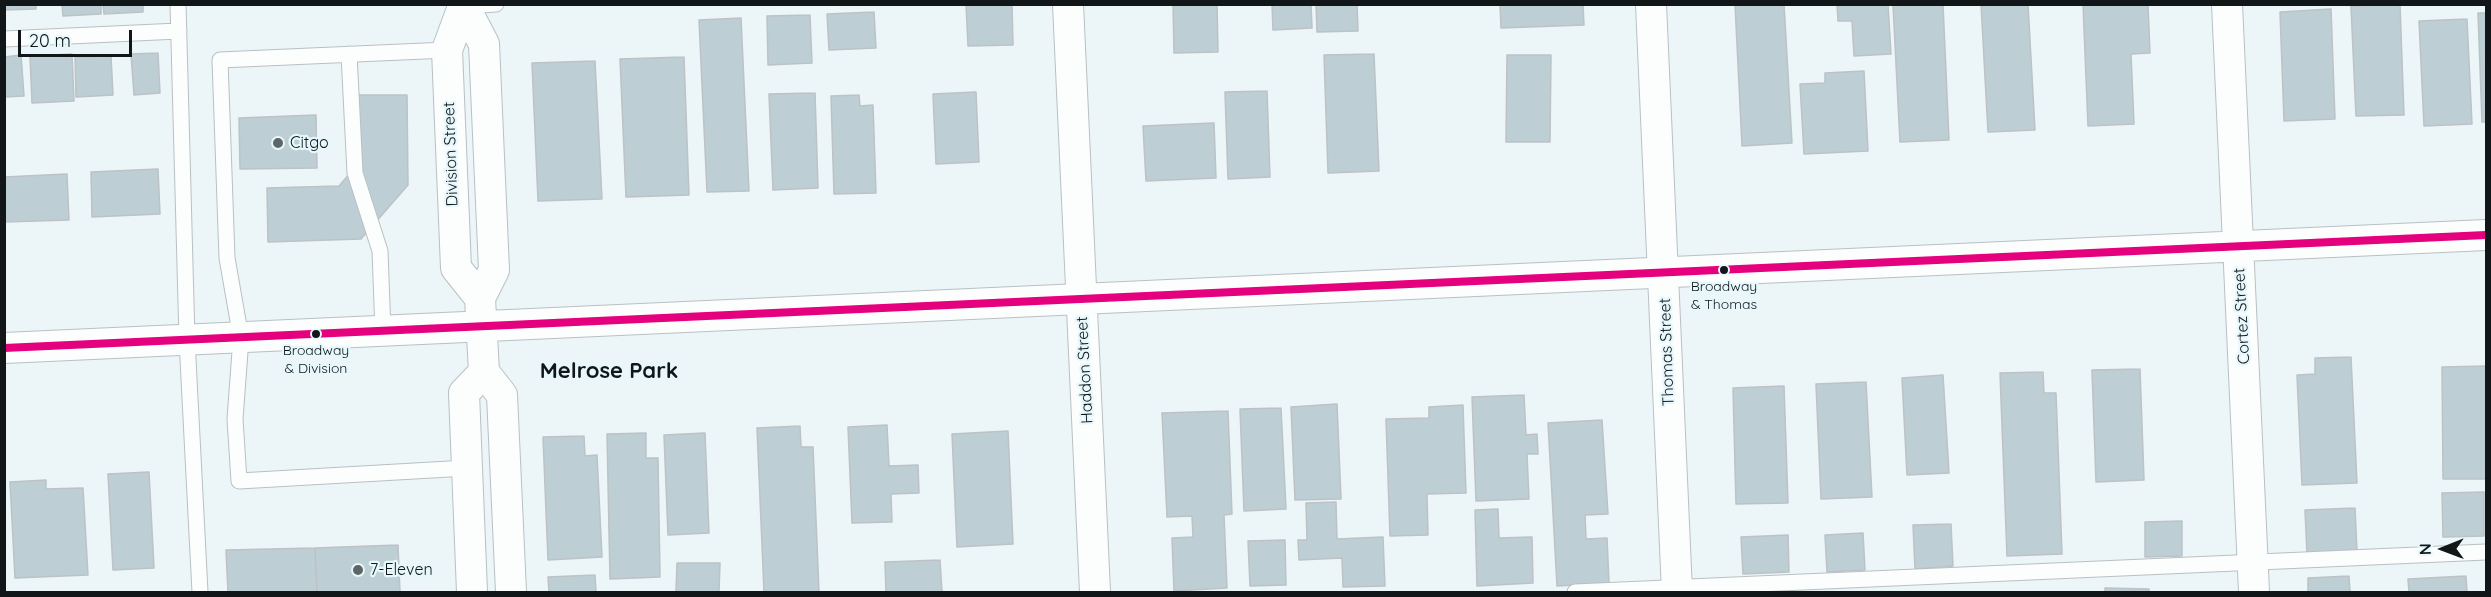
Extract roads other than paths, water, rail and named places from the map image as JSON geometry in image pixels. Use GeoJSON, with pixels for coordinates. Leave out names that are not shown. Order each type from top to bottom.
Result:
{"type":"FeatureCollection","features":[{"type":"Feature","properties":{"kind":"street","name":"Haddon Street"},"geometry":{"type":"LineString","coordinates":[[1068,4],[1095,592]]}},
{"type":"Feature","properties":{"kind":"street","name":"Thomas Street"},"geometry":{"type":"LineString","coordinates":[[1651,4],[1677,590]]}},
{"type":"Feature","properties":{"kind":"street","name":"Cortez Street"},"geometry":{"type":"LineString","coordinates":[[2228,4],[2254,592]]}},
{"type":"Feature","properties":{"kind":"street","name":"Division Street"},"geometry":{"type":"LineString","coordinates":[[464,5],[447,50],[456,268],[480,298]]}},
{"type":"Feature","properties":{"kind":"street"},"geometry":{"type":"LineString","coordinates":[[464,5],[484,44],[494,270],[480,298],[484,372],[502,395],[512,592]]}},
{"type":"Feature","properties":{"kind":"street"},"geometry":{"type":"LineString","coordinates":[[4,348],[2487,235]]}},
{"type":"Feature","properties":{"kind":"street"},"geometry":{"type":"LineString","coordinates":[[471,592],[464,393],[484,372]]}},
{"type":"Feature","properties":{"kind":"lane"},"geometry":{"type":"LineString","coordinates":[[178,4],[188,340],[200,592]]}},
{"type":"Feature","properties":{"kind":"lane"},"geometry":{"type":"LineString","coordinates":[[464,5],[496,4]]}},
{"type":"Feature","properties":{"kind":"lane"},"geometry":{"type":"LineString","coordinates":[[4,39],[179,31]]}},
{"type":"Feature","properties":{"kind":"lane"},"geometry":{"type":"LineString","coordinates":[[447,50],[220,60],[227,258],[241,338],[235,419],[239,481],[467,468]]}},
{"type":"Feature","properties":{"kind":"lane"},"geometry":{"type":"LineString","coordinates":[[349,54],[355,173],[380,251],[383,332]]}},
{"type":"Feature","properties":{"kind":"lane"},"geometry":{"type":"LineString","coordinates":[[1575,592],[1677,590],[2487,552]]}},
{"type":"Feature","properties":{"kind":"place","name":"Citgo"},"geometry":{"type":"Point","coordinates":[278,143]}},
{"type":"Feature","properties":{"kind":"place","name":"Broadway & Thomas"},"geometry":{"type":"Point","coordinates":[1724,270]}},
{"type":"Feature","properties":{"kind":"place","name":"Broadway & Division"},"geometry":{"type":"Point","coordinates":[316,334]}},
{"type":"Feature","properties":{"kind":"place","name":"7-Eleven"},"geometry":{"type":"Point","coordinates":[358,570]}},
{"type":"Feature","properties":{"kind":"district","name":"Melrose Park"},"geometry":{"type":"Point","coordinates":[609,371]}}]}
